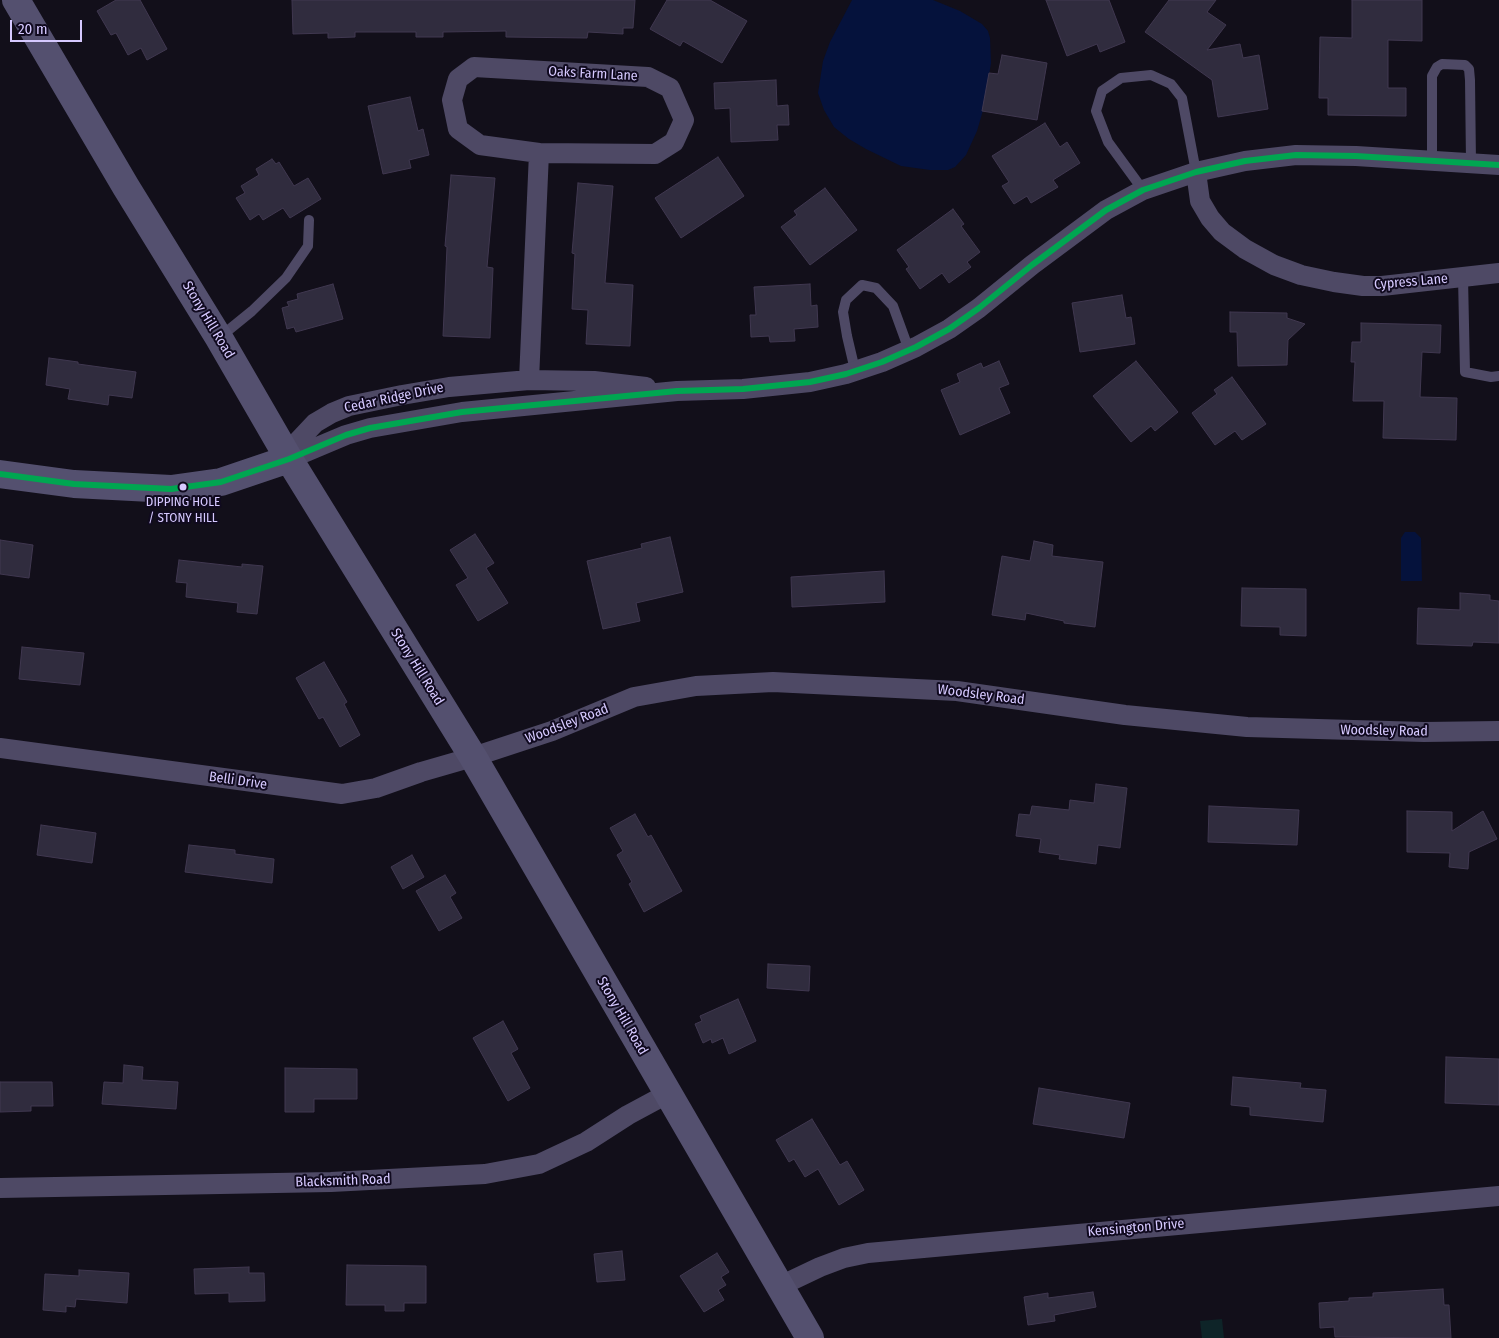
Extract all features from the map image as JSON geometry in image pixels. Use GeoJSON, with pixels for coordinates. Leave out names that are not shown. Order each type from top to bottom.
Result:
{"type":"FeatureCollection","features":[{"type":"Feature","properties":{"kind":"main road","name":"Stony Hill Road"},"geometry":{"type":"LineString","coordinates":[[16,0],[219,338],[289,460],[473,757],[810,1338]]}},
{"type":"Feature","properties":{"kind":"main road"},"geometry":{"type":"LineString","coordinates":[[0,474],[74,484],[171,489],[221,482],[289,460]]}},
{"type":"Feature","properties":{"kind":"street","name":"Oaks Farm Lane"},"geometry":{"type":"LineString","coordinates":[[474,67],[648,77],[670,88],[684,120],[674,142],[655,154],[539,153],[480,145],[458,129],[452,100],[458,79],[474,67]]}},
{"type":"Feature","properties":{"kind":"street"},"geometry":{"type":"LineString","coordinates":[[529,380],[539,153]]}},
{"type":"Feature","properties":{"kind":"street"},"geometry":{"type":"LineString","coordinates":[[1143,190],[1196,172],[1245,161],[1296,155],[1356,156],[1499,165]]}},
{"type":"Feature","properties":{"kind":"street","name":"Cypress Lane"},"geometry":{"type":"LineString","coordinates":[[1196,172],[1200,201],[1210,218],[1222,232],[1245,249],[1274,265],[1301,275],[1363,286],[1400,285],[1499,273]]}},
{"type":"Feature","properties":{"kind":"street","name":"Cedar Ridge Drive"},"geometry":{"type":"LineString","coordinates":[[289,460],[346,435],[370,428],[462,412],[678,391],[743,389],[810,382],[882,362],[948,329],[979,308],[1075,232],[1106,210],[1143,190]]}},
{"type":"Feature","properties":{"kind":"street","name":"Cedar Ridge Drive"},"geometry":{"type":"LineString","coordinates":[[289,460],[299,440],[315,423],[332,413],[349,406],[402,395],[449,387],[529,380],[594,381],[678,391]]}},
{"type":"Feature","properties":{"kind":"street","name":"Woodsley Road"},"geometry":{"type":"LineString","coordinates":[[473,757],[552,731],[634,697],[696,686],[773,682],[957,691],[1125,715],[1247,727],[1424,732],[1499,731]]}},
{"type":"Feature","properties":{"kind":"street","name":"Belli Drive"},"geometry":{"type":"LineString","coordinates":[[0,748],[342,794],[376,788],[421,772],[473,757]]}},
{"type":"Feature","properties":{"kind":"street","name":"Blacksmith Road"},"geometry":{"type":"LineString","coordinates":[[0,1188],[331,1182],[485,1174],[539,1164],[586,1142],[628,1115],[667,1094]]}},
{"type":"Feature","properties":{"kind":"street","name":"Kensington Drive"},"geometry":{"type":"LineString","coordinates":[[780,1286],[820,1267],[844,1258],[868,1253],[1499,1196]]}},
{"type":"Feature","properties":{"kind":"lane"},"geometry":{"type":"LineString","coordinates":[[1432,161],[1432,76],[1437,67],[1442,64],[1465,65],[1469,69],[1470,80],[1471,163]]}},
{"type":"Feature","properties":{"kind":"lane"},"geometry":{"type":"LineString","coordinates":[[1143,190],[1108,142],[1096,111],[1102,91],[1120,78],[1150,75],[1171,84],[1182,98],[1196,172]]}},
{"type":"Feature","properties":{"kind":"lane"},"geometry":{"type":"LineString","coordinates":[[219,338],[252,311],[286,278],[308,246],[309,220]]}},
{"type":"Feature","properties":{"kind":"lane"},"geometry":{"type":"LineString","coordinates":[[1463,277],[1465,372],[1491,377],[1499,376]]}},
{"type":"Feature","properties":{"kind":"lane"},"geometry":{"type":"LineString","coordinates":[[856,370],[843,312],[846,300],[862,285],[876,288],[893,306],[909,350]]}},
{"type":"Feature","properties":{"kind":"green space"},"geometry":{"type":"Polygon","coordinates":[[[1222,1319],[1224,1338],[1202,1338],[1200,1321],[1222,1319]]]}},
{"type":"Feature","properties":{"kind":"water"},"geometry":{"type":"Polygon","coordinates":[[[852,0],[933,0],[960,11],[982,24],[988,31],[991,63],[984,107],[977,131],[966,155],[955,167],[948,170],[930,170],[901,166],[866,149],[834,127],[824,110],[818,93],[823,61],[830,42],[852,0]]]}},
{"type":"Feature","properties":{"kind":"water"},"geometry":{"type":"Polygon","coordinates":[[[1405,532],[1415,532],[1421,538],[1422,581],[1401,581],[1401,538],[1405,532]]]}},
{"type":"Feature","properties":{"kind":"building"},"geometry":{"type":"Polygon","coordinates":[[[116,0],[140,0],[167,49],[147,60],[141,48],[128,55],[116,33],[111,35],[97,11],[116,0]]]}},
{"type":"Feature","properties":{"kind":"building"},"geometry":{"type":"Polygon","coordinates":[[[292,0],[635,0],[633,28],[623,28],[623,34],[588,32],[587,38],[506,37],[506,31],[443,32],[443,37],[416,37],[416,32],[355,32],[355,37],[328,38],[328,33],[293,34],[292,0]]]}},
{"type":"Feature","properties":{"kind":"building"},"geometry":{"type":"Polygon","coordinates":[[[667,0],[710,0],[747,21],[722,63],[683,41],[680,46],[650,29],[667,0]]]}},
{"type":"Feature","properties":{"kind":"building"},"geometry":{"type":"Polygon","coordinates":[[[1046,0],[1109,0],[1125,42],[1100,52],[1097,44],[1067,56],[1046,0]]]}},
{"type":"Feature","properties":{"kind":"building"},"geometry":{"type":"Polygon","coordinates":[[[1169,0],[1216,0],[1207,12],[1226,25],[1207,50],[1240,44],[1243,58],[1259,55],[1268,109],[1218,117],[1212,80],[1145,32],[1169,0]]]}},
{"type":"Feature","properties":{"kind":"building"},"geometry":{"type":"Polygon","coordinates":[[[1352,0],[1422,0],[1422,41],[1388,40],[1388,88],[1406,88],[1406,116],[1328,115],[1328,98],[1319,98],[1320,37],[1352,38],[1352,0]]]}},
{"type":"Feature","properties":{"kind":"building"},"geometry":{"type":"Polygon","coordinates":[[[1002,55],[1047,63],[1037,120],[982,111],[989,73],[998,74],[1002,55]]]}},
{"type":"Feature","properties":{"kind":"building"},"geometry":{"type":"Polygon","coordinates":[[[776,80],[777,106],[788,105],[789,125],[777,125],[778,140],[731,142],[730,108],[715,109],[714,83],[776,80]]]}},
{"type":"Feature","properties":{"kind":"building"},"geometry":{"type":"Polygon","coordinates":[[[410,97],[418,131],[423,129],[429,155],[409,160],[411,168],[383,174],[368,106],[410,97]]]}},
{"type":"Feature","properties":{"kind":"building"},"geometry":{"type":"Polygon","coordinates":[[[1045,123],[1060,147],[1067,142],[1080,163],[1053,180],[1058,187],[1031,203],[1027,196],[1014,204],[1002,186],[1009,182],[992,156],[1045,123]]]}},
{"type":"Feature","properties":{"kind":"building"},"geometry":{"type":"Polygon","coordinates":[[[718,157],[744,196],[681,238],[655,198],[718,157]]]}},
{"type":"Feature","properties":{"kind":"building"},"geometry":{"type":"Polygon","coordinates":[[[272,159],[276,164],[279,162],[294,186],[308,178],[321,199],[290,218],[283,208],[263,220],[259,214],[250,220],[236,198],[245,193],[241,186],[259,175],[256,169],[272,159]]]}},
{"type":"Feature","properties":{"kind":"building"},"geometry":{"type":"Polygon","coordinates":[[[451,175],[495,178],[487,267],[493,268],[490,338],[443,336],[447,247],[445,246],[451,175]]]}},
{"type":"Feature","properties":{"kind":"building"},"geometry":{"type":"Polygon","coordinates":[[[578,183],[613,186],[605,283],[633,285],[630,346],[586,344],[588,310],[572,309],[575,254],[572,253],[578,183]]]}},
{"type":"Feature","properties":{"kind":"building"},"geometry":{"type":"Polygon","coordinates":[[[825,188],[857,230],[810,265],[781,227],[797,215],[794,211],[825,188]]]}},
{"type":"Feature","properties":{"kind":"building"},"geometry":{"type":"Polygon","coordinates":[[[953,209],[964,224],[961,226],[980,252],[967,262],[971,267],[949,283],[942,273],[920,289],[906,269],[909,267],[897,250],[953,209]]]}},
{"type":"Feature","properties":{"kind":"building"},"geometry":{"type":"Polygon","coordinates":[[[333,284],[343,319],[296,332],[294,327],[287,329],[282,308],[289,306],[287,302],[298,299],[297,294],[333,284]]]}},
{"type":"Feature","properties":{"kind":"building"},"geometry":{"type":"Polygon","coordinates":[[[810,284],[811,306],[817,305],[818,327],[794,329],[795,341],[770,342],[769,336],[751,337],[750,315],[756,315],[754,287],[810,284]]]}},
{"type":"Feature","properties":{"kind":"building"},"geometry":{"type":"Polygon","coordinates":[[[1122,295],[1126,318],[1131,317],[1135,344],[1080,352],[1072,303],[1122,295]]]}},
{"type":"Feature","properties":{"kind":"building"},"geometry":{"type":"Polygon","coordinates":[[[1230,312],[1287,313],[1287,318],[1305,324],[1288,340],[1287,365],[1238,366],[1237,332],[1230,332],[1230,312]]]}},
{"type":"Feature","properties":{"kind":"building"},"geometry":{"type":"Polygon","coordinates":[[[1361,323],[1441,325],[1440,353],[1422,352],[1420,397],[1457,398],[1456,440],[1383,438],[1384,401],[1353,401],[1355,362],[1351,362],[1352,342],[1361,342],[1361,323]]]}},
{"type":"Feature","properties":{"kind":"building"},"geometry":{"type":"Polygon","coordinates":[[[49,358],[136,372],[132,398],[109,395],[108,405],[68,399],[70,389],[46,385],[49,358]]]}},
{"type":"Feature","properties":{"kind":"building"},"geometry":{"type":"Polygon","coordinates":[[[999,361],[1009,384],[999,388],[1010,413],[960,435],[941,390],[960,382],[957,374],[981,363],[983,368],[999,361]]]}},
{"type":"Feature","properties":{"kind":"building"},"geometry":{"type":"Polygon","coordinates":[[[1136,361],[1178,412],[1155,431],[1151,426],[1131,442],[1093,396],[1136,361]]]}},
{"type":"Feature","properties":{"kind":"building"},"geometry":{"type":"Polygon","coordinates":[[[1232,377],[1266,424],[1242,440],[1235,431],[1215,445],[1192,413],[1217,394],[1214,390],[1232,377]]]}},
{"type":"Feature","properties":{"kind":"building"},"geometry":{"type":"Polygon","coordinates":[[[475,534],[494,563],[486,568],[508,603],[478,621],[456,585],[468,578],[450,550],[475,534]]]}},
{"type":"Feature","properties":{"kind":"building"},"geometry":{"type":"Polygon","coordinates":[[[670,537],[683,592],[636,603],[640,621],[603,629],[587,561],[642,548],[641,544],[670,537]]]}},
{"type":"Feature","properties":{"kind":"building"},"geometry":{"type":"Polygon","coordinates":[[[0,540],[33,545],[29,578],[0,574],[0,540]]]}},
{"type":"Feature","properties":{"kind":"building"},"geometry":{"type":"Polygon","coordinates":[[[1034,541],[1053,545],[1052,556],[1103,562],[1095,627],[1064,623],[1064,621],[1026,613],[1025,620],[992,615],[1002,556],[1030,561],[1034,541]]]}},
{"type":"Feature","properties":{"kind":"building"},"geometry":{"type":"Polygon","coordinates":[[[179,560],[242,567],[242,564],[263,566],[257,614],[237,612],[238,603],[186,597],[187,583],[176,582],[179,560]]]}},
{"type":"Feature","properties":{"kind":"building"},"geometry":{"type":"Polygon","coordinates":[[[884,571],[885,602],[792,607],[791,577],[884,571]]]}},
{"type":"Feature","properties":{"kind":"building"},"geometry":{"type":"Polygon","coordinates":[[[1242,588],[1306,589],[1306,636],[1280,635],[1280,627],[1241,626],[1242,588]]]}},
{"type":"Feature","properties":{"kind":"building"},"geometry":{"type":"Polygon","coordinates":[[[1460,593],[1490,595],[1490,600],[1499,601],[1499,643],[1473,642],[1472,646],[1417,644],[1418,608],[1460,610],[1460,593]]]}},
{"type":"Feature","properties":{"kind":"building"},"geometry":{"type":"Polygon","coordinates":[[[22,647],[84,653],[80,685],[19,679],[22,647]]]}},
{"type":"Feature","properties":{"kind":"building"},"geometry":{"type":"Polygon","coordinates":[[[324,662],[347,702],[344,704],[360,735],[340,747],[323,717],[319,719],[296,678],[324,662]]]}},
{"type":"Feature","properties":{"kind":"building"},"geometry":{"type":"Polygon","coordinates":[[[1096,784],[1127,788],[1120,848],[1098,845],[1096,864],[1059,859],[1060,855],[1039,852],[1041,839],[1016,836],[1019,814],[1030,815],[1032,806],[1069,810],[1070,800],[1094,803],[1096,784]]]}},
{"type":"Feature","properties":{"kind":"building"},"geometry":{"type":"Polygon","coordinates":[[[1209,806],[1299,810],[1297,845],[1208,842],[1209,806]]]}},
{"type":"Feature","properties":{"kind":"building"},"geometry":{"type":"Polygon","coordinates":[[[1407,811],[1452,812],[1452,831],[1483,811],[1497,839],[1469,852],[1468,869],[1449,867],[1450,853],[1407,852],[1407,811]]]}},
{"type":"Feature","properties":{"kind":"building"},"geometry":{"type":"Polygon","coordinates":[[[635,814],[648,837],[651,835],[682,891],[644,912],[629,884],[632,882],[617,855],[623,851],[610,828],[635,814]]]}},
{"type":"Feature","properties":{"kind":"building"},"geometry":{"type":"Polygon","coordinates":[[[41,825],[96,833],[92,863],[37,855],[41,825]]]}},
{"type":"Feature","properties":{"kind":"building"},"geometry":{"type":"Polygon","coordinates":[[[189,845],[235,850],[235,854],[274,859],[272,883],[185,872],[189,845]]]}},
{"type":"Feature","properties":{"kind":"building"},"geometry":{"type":"Polygon","coordinates":[[[412,855],[424,877],[403,889],[391,867],[412,855]]]}},
{"type":"Feature","properties":{"kind":"building"},"geometry":{"type":"Polygon","coordinates":[[[445,875],[456,893],[450,897],[462,918],[439,931],[416,891],[445,875]]]}},
{"type":"Feature","properties":{"kind":"building"},"geometry":{"type":"Polygon","coordinates":[[[768,964],[810,966],[809,991],[767,988],[768,964]]]}},
{"type":"Feature","properties":{"kind":"building"},"geometry":{"type":"Polygon","coordinates":[[[738,999],[756,1041],[729,1054],[723,1038],[712,1043],[711,1039],[703,1043],[695,1024],[702,1021],[700,1016],[738,999]]]}},
{"type":"Feature","properties":{"kind":"building"},"geometry":{"type":"Polygon","coordinates":[[[503,1021],[518,1049],[511,1053],[530,1088],[508,1101],[473,1038],[503,1021]]]}},
{"type":"Feature","properties":{"kind":"building"},"geometry":{"type":"Polygon","coordinates":[[[1446,1057],[1499,1059],[1499,1105],[1445,1103],[1446,1057]]]}},
{"type":"Feature","properties":{"kind":"building"},"geometry":{"type":"Polygon","coordinates":[[[124,1065],[143,1067],[142,1080],[178,1082],[176,1109],[102,1104],[104,1082],[123,1083],[124,1065]]]}},
{"type":"Feature","properties":{"kind":"building"},"geometry":{"type":"Polygon","coordinates":[[[285,1068],[357,1069],[357,1099],[314,1099],[314,1112],[285,1112],[285,1068]]]}},
{"type":"Feature","properties":{"kind":"building"},"geometry":{"type":"Polygon","coordinates":[[[1233,1077],[1301,1083],[1300,1088],[1326,1090],[1323,1122],[1250,1115],[1250,1107],[1231,1105],[1233,1077]]]}},
{"type":"Feature","properties":{"kind":"building"},"geometry":{"type":"Polygon","coordinates":[[[0,1082],[52,1082],[53,1106],[31,1106],[31,1111],[0,1112],[0,1082]]]}},
{"type":"Feature","properties":{"kind":"building"},"geometry":{"type":"Polygon","coordinates":[[[1039,1088],[1130,1103],[1124,1138],[1033,1124],[1039,1088]]]}},
{"type":"Feature","properties":{"kind":"building"},"geometry":{"type":"Polygon","coordinates":[[[812,1119],[840,1165],[847,1161],[864,1190],[839,1205],[818,1169],[805,1177],[794,1159],[789,1162],[776,1140],[812,1119]]]}},
{"type":"Feature","properties":{"kind":"building"},"geometry":{"type":"Polygon","coordinates":[[[622,1251],[625,1280],[597,1282],[594,1254],[622,1251]]]}},
{"type":"Feature","properties":{"kind":"building"},"geometry":{"type":"Polygon","coordinates":[[[717,1253],[729,1272],[721,1277],[726,1285],[718,1290],[724,1300],[704,1312],[680,1276],[717,1253]]]}},
{"type":"Feature","properties":{"kind":"building"},"geometry":{"type":"Polygon","coordinates":[[[347,1265],[426,1266],[426,1303],[404,1303],[404,1311],[385,1311],[385,1305],[346,1305],[347,1265]]]}},
{"type":"Feature","properties":{"kind":"building"},"geometry":{"type":"Polygon","coordinates":[[[249,1267],[249,1273],[264,1273],[265,1301],[229,1302],[229,1293],[195,1294],[194,1269],[249,1267]]]}},
{"type":"Feature","properties":{"kind":"building"},"geometry":{"type":"Polygon","coordinates":[[[79,1270],[129,1273],[127,1303],[76,1299],[75,1307],[66,1306],[66,1312],[43,1310],[45,1274],[79,1276],[79,1270]]]}},
{"type":"Feature","properties":{"kind":"building"},"geometry":{"type":"Polygon","coordinates":[[[1443,1289],[1444,1305],[1449,1305],[1451,1338],[1335,1337],[1334,1327],[1320,1328],[1319,1303],[1349,1301],[1349,1298],[1373,1297],[1373,1293],[1443,1289]]]}},
{"type":"Feature","properties":{"kind":"building"},"geometry":{"type":"Polygon","coordinates":[[[1093,1292],[1096,1307],[1054,1315],[1055,1321],[1028,1325],[1024,1297],[1048,1293],[1048,1298],[1093,1292]]]}},
{"type":"Feature","properties":{"kind":"transit line"},"geometry":{"type":"LineString","coordinates":[[0,474],[74,484],[171,489],[221,482],[289,459],[346,435],[370,428],[462,412],[677,391],[743,389],[810,382],[846,374],[882,362],[916,347],[949,329],[979,308],[1032,265],[1106,210],[1143,190],[1196,172],[1245,161],[1296,155],[1356,156],[1499,165]]}},
{"type":"Feature","properties":{"kind":"place","name":"DIPPING HOLE / STONY HILL"},"geometry":{"type":"Point","coordinates":[183,487]}}]}
